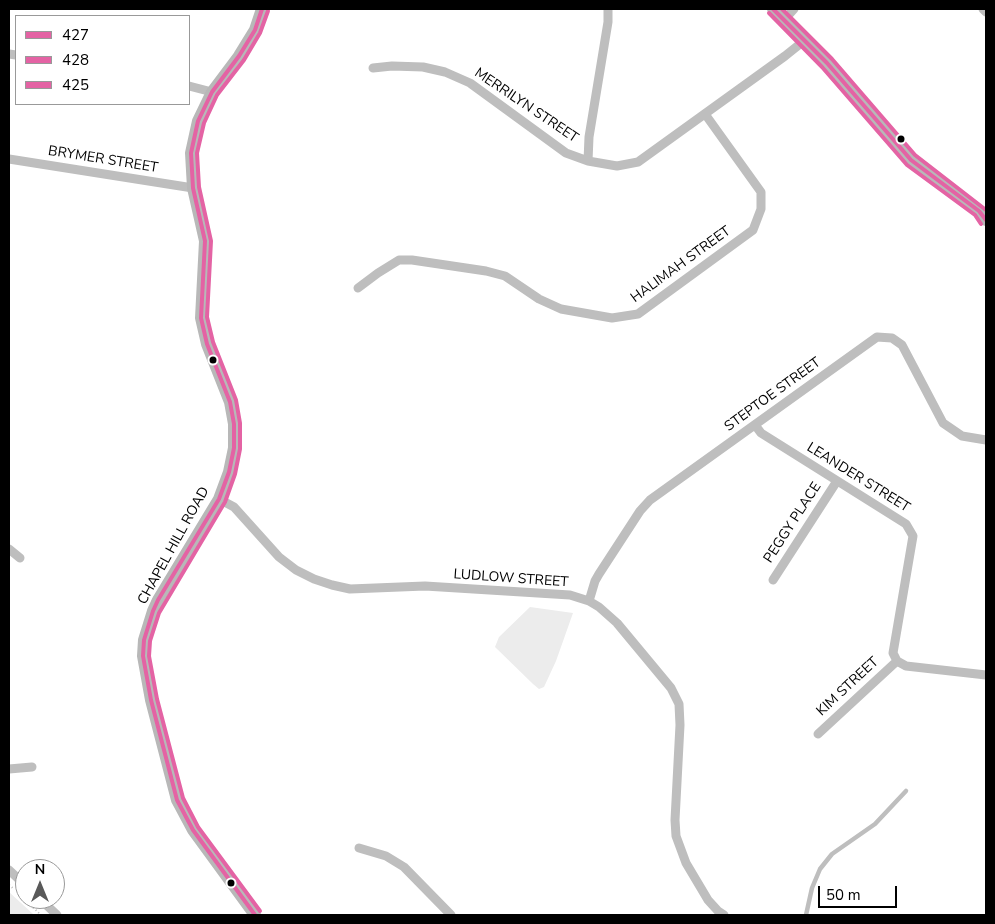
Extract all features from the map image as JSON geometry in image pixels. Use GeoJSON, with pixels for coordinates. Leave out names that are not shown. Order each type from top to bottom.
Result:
{"type":"FeatureCollection","features":[{"type":"Feature","properties":{"kind":"main road","name":"CHAPEL HILL ROAD"},"geometry":{"type":"LineString","coordinates":[[255,915],[192,830],[177,800],[151,700],[143,656],[148,625],[158,600],[219,499],[229,472],[234,448],[234,424],[230,402],[207,344],[200,318],[205,241],[193,188],[191,153],[198,121],[212,92],[255,30],[262,9]]}},
{"type":"Feature","properties":{"kind":"main road"},"geometry":{"type":"LineString","coordinates":[[773,9],[827,63],[911,160],[979,211],[986,220]]}},
{"type":"Feature","properties":{"kind":"street"},"geometry":{"type":"LineString","coordinates":[[588,161],[589,136],[608,22],[608,9]]}},
{"type":"Feature","properties":{"kind":"street"},"geometry":{"type":"LineString","coordinates":[[784,20],[794,9]]}},
{"type":"Feature","properties":{"kind":"street"},"geometry":{"type":"LineString","coordinates":[[983,9],[986,12]]}},
{"type":"Feature","properties":{"kind":"street","name":"MERRILYN STREET"},"geometry":{"type":"LineString","coordinates":[[373,68],[392,66],[423,67],[445,72],[470,83],[566,152],[588,161],[618,166],[638,162],[786,56],[805,40]]}},
{"type":"Feature","properties":{"kind":"street"},"geometry":{"type":"LineString","coordinates":[[190,86],[212,92]]}},
{"type":"Feature","properties":{"kind":"street","name":"HALIMAH STREET"},"geometry":{"type":"LineString","coordinates":[[358,288],[399,260],[412,260],[486,271],[505,276],[539,299],[561,309],[612,318],[638,314],[753,230],[761,209],[761,192],[705,114]]}},
{"type":"Feature","properties":{"kind":"street","name":"BRYMER STREET"},"geometry":{"type":"LineString","coordinates":[[9,159],[193,188]]}},
{"type":"Feature","properties":{"kind":"street","name":"STEPTOE STREET"},"geometry":{"type":"LineString","coordinates":[[589,601],[599,574],[640,511],[650,500],[877,337],[892,338],[902,345],[943,424],[962,436],[986,440]]}},
{"type":"Feature","properties":{"kind":"street","name":"LEANDER STREET"},"geometry":{"type":"LineString","coordinates":[[755,425],[761,433],[906,524],[913,536],[893,653],[897,660]]}},
{"type":"Feature","properties":{"kind":"street","name":"PEGGY PLACE"},"geometry":{"type":"LineString","coordinates":[[773,580],[836,481]]}},
{"type":"Feature","properties":{"kind":"street","name":"LUDLOW STREET"},"geometry":{"type":"LineString","coordinates":[[219,499],[234,507],[279,557],[296,570],[332,585],[350,589],[425,586],[570,595],[600,607],[617,623],[672,688],[679,704],[676,836],[686,863],[704,893],[718,911],[724,915]]}},
{"type":"Feature","properties":{"kind":"street"},"geometry":{"type":"LineString","coordinates":[[9,549],[20,558]]}},
{"type":"Feature","properties":{"kind":"street"},"geometry":{"type":"LineString","coordinates":[[897,660],[906,666],[986,675]]}},
{"type":"Feature","properties":{"kind":"street","name":"KIM STREET"},"geometry":{"type":"LineString","coordinates":[[818,734],[897,660]]}},
{"type":"Feature","properties":{"kind":"street"},"geometry":{"type":"LineString","coordinates":[[9,769],[32,768]]}},
{"type":"Feature","properties":{"kind":"street"},"geometry":{"type":"LineString","coordinates":[[359,848],[386,856],[404,867],[451,915]]}},
{"type":"Feature","properties":{"kind":"lane"},"geometry":{"type":"LineString","coordinates":[[806,915],[812,888],[820,869],[832,854],[876,824],[906,792]]}},
{"type":"Feature","properties":{"kind":"path"},"geometry":{"type":"LineString","coordinates":[[9,885],[41,915]]}},
{"type":"Feature","properties":{"kind":"shaded area"},"geometry":{"type":"Polygon","coordinates":[[[530,607],[573,613],[556,661],[544,687],[539,689],[495,647],[499,637],[530,607]]]}},
{"type":"Feature","properties":{"kind":"shaded area"},"geometry":{"type":"Polygon","coordinates":[[[9,892],[15,897],[15,909],[28,909],[34,915],[9,915],[9,892]]]}},
{"type":"Feature","properties":{"kind":"transit line","name":"427"},"geometry":{"type":"LineString","coordinates":[[255,915],[193,830],[177,800],[151,700],[143,656],[144,640],[153,611],[219,499],[229,472],[234,448],[234,424],[230,402],[207,344],[201,318],[205,241],[193,188],[191,153],[198,121],[212,92],[239,56],[255,30],[262,9]]}},
{"type":"Feature","properties":{"kind":"transit line","name":"427"},"geometry":{"type":"LineString","coordinates":[[773,9],[827,63],[911,160],[979,211],[986,220]]}},
{"type":"Feature","properties":{"kind":"transit line","name":"425"},"geometry":{"type":"LineString","coordinates":[[782,9],[832,59],[915,155],[986,210]]}},
{"type":"Feature","properties":{"kind":"transit line","name":"428"},"geometry":{"type":"LineString","coordinates":[[260,911],[198,827],[183,798],[157,699],[149,656],[150,641],[159,613],[225,502],[235,474],[240,449],[240,423],[236,400],[213,342],[207,317],[211,241],[199,187],[197,153],[204,123],[217,95],[244,60],[260,33],[268,11]]}},
{"type":"Feature","properties":{"kind":"transit line","name":"428"},"geometry":{"type":"LineString","coordinates":[[769,13],[822,67],[907,165],[975,215],[981,224]]}}]}
